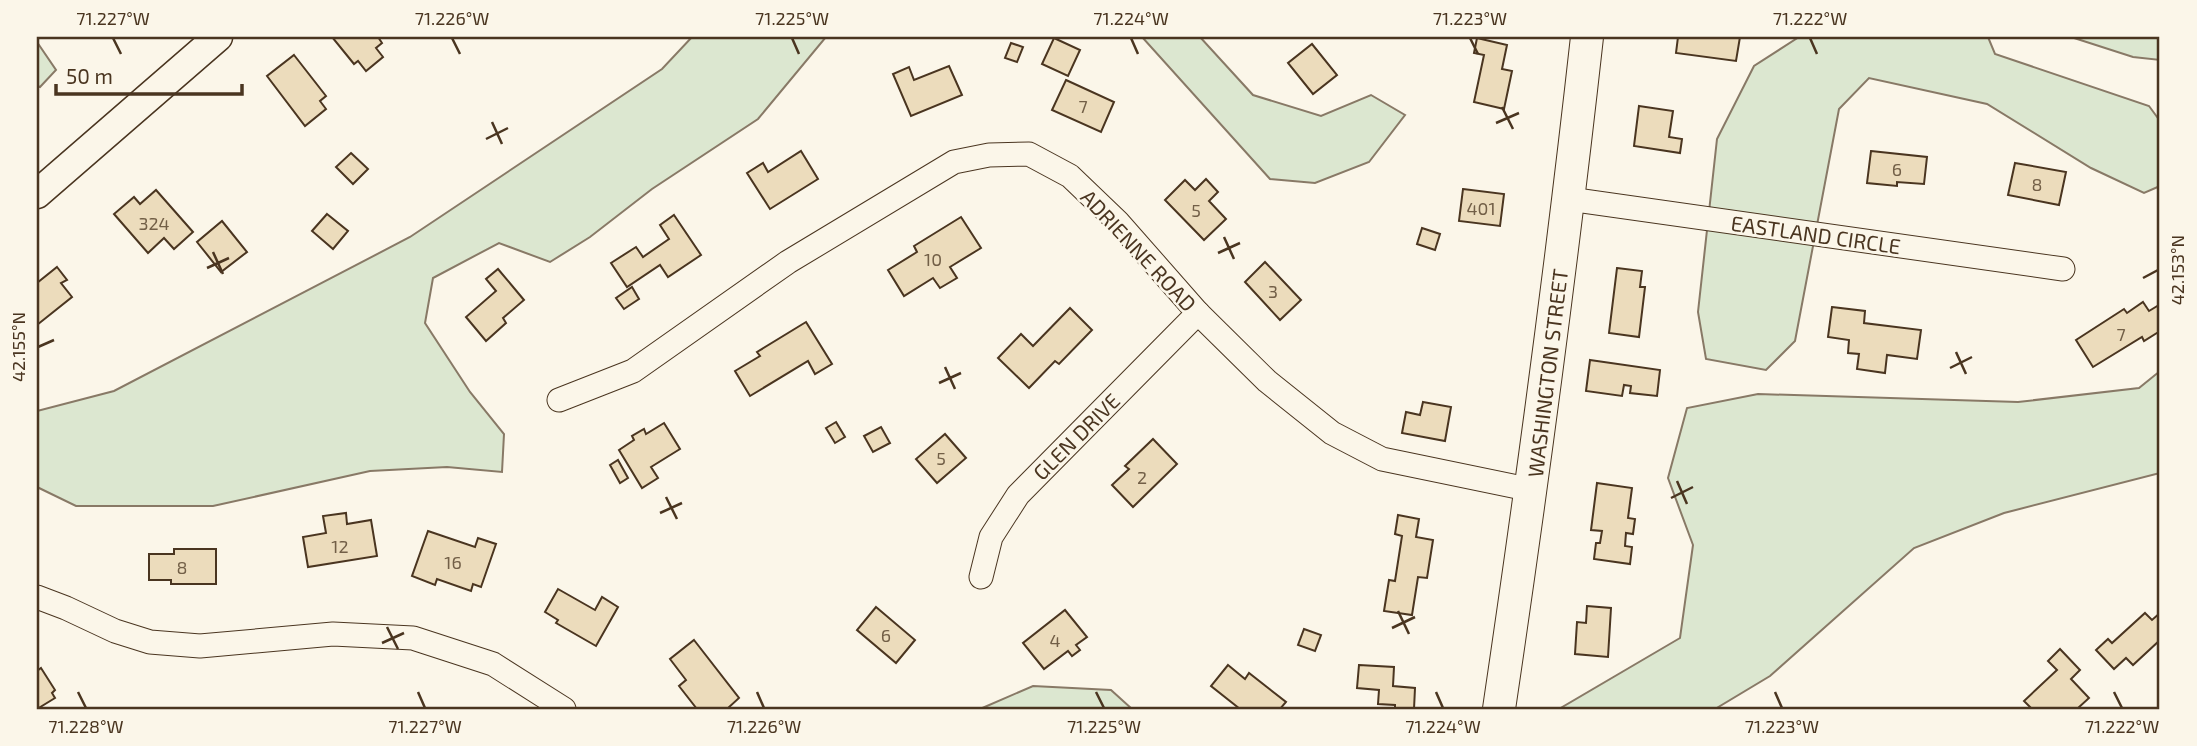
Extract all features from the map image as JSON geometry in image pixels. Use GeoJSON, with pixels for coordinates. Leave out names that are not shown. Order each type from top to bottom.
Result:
{"type":"FeatureCollection","features":[{"type":"Feature","properties":{"kind":"main road","name":"WASHINGTON STREET"},"geometry":{"type":"LineString","coordinates":[[1499,709],[1532,490],[1587,37]]}},
{"type":"Feature","properties":{"kind":"street"},"geometry":{"type":"LineString","coordinates":[[37,194],[218,37]]}},
{"type":"Feature","properties":{"kind":"street","name":"ADRIENNE ROAD"},"geometry":{"type":"LineString","coordinates":[[559,400],[634,370],[788,262],[954,162],[989,155],[1029,154],[1070,176],[1118,222],[1198,313],[1278,389],[1332,432],[1382,459],[1532,490]]}},
{"type":"Feature","properties":{"kind":"street","name":"EASTLAND CIRCLE"},"geometry":{"type":"LineString","coordinates":[[1569,199],[2063,269]]}},
{"type":"Feature","properties":{"kind":"street","name":"GLEN DRIVE"},"geometry":{"type":"LineString","coordinates":[[981,577],[991,537],[1018,495],[1198,313]]}},
{"type":"Feature","properties":{"kind":"street"},"geometry":{"type":"LineString","coordinates":[[37,597],[114,631],[150,642],[200,646],[333,634],[413,638],[493,664],[564,709]]}},
{"type":"Feature","properties":{"kind":"green space"},"geometry":{"type":"Polygon","coordinates":[[[692,37],[826,37],[758,119],[652,189],[590,237],[550,262],[499,243],[433,278],[425,323],[470,392],[504,434],[502,472],[447,467],[370,471],[213,506],[76,506],[37,487],[37,411],[114,391],[410,237],[662,69],[692,37]]]}},
{"type":"Feature","properties":{"kind":"green space"},"geometry":{"type":"Polygon","coordinates":[[[1142,37],[1200,37],[1253,95],[1321,116],[1371,95],[1405,115],[1369,162],[1315,183],[1270,179],[1142,37]]]}},
{"type":"Feature","properties":{"kind":"green space"},"geometry":{"type":"Polygon","coordinates":[[[1799,37],[1988,37],[1995,54],[2149,106],[2160,121],[2160,186],[2144,193],[2091,168],[1987,104],[1869,78],[1839,109],[1795,341],[1766,370],[1706,359],[1698,312],[1717,139],[1754,66],[1799,37]]]}},
{"type":"Feature","properties":{"kind":"green space"},"geometry":{"type":"Polygon","coordinates":[[[2071,37],[2160,37],[2160,60],[2133,57],[2071,37]]]}},
{"type":"Feature","properties":{"kind":"green space"},"geometry":{"type":"Polygon","coordinates":[[[37,42],[56,70],[40,87],[37,86],[37,42]]]}},
{"type":"Feature","properties":{"kind":"green space"},"geometry":{"type":"Polygon","coordinates":[[[2160,371],[2160,473],[2004,513],[1914,548],[1770,676],[1715,709],[1559,709],[1680,638],[1693,545],[1668,478],[1687,408],[1758,394],[2018,402],[2139,388],[2160,371]]]}},
{"type":"Feature","properties":{"kind":"green space"},"geometry":{"type":"Polygon","coordinates":[[[1033,686],[1111,690],[1132,709],[980,709],[1033,686]]]}},
{"type":"Feature","properties":{"kind":"building"},"geometry":{"type":"Polygon","coordinates":[[[332,37],[378,37],[382,43],[376,48],[383,57],[366,71],[358,61],[354,64],[332,37]]]}},
{"type":"Feature","properties":{"kind":"building"},"geometry":{"type":"Polygon","coordinates":[[[1678,37],[1740,37],[1736,61],[1676,53],[1678,37]]]}},
{"type":"Feature","properties":{"kind":"building"},"geometry":{"type":"Polygon","coordinates":[[[1054,38],[1080,50],[1068,76],[1042,64],[1054,38]]]}},
{"type":"Feature","properties":{"kind":"building"},"geometry":{"type":"Polygon","coordinates":[[[1477,38],[1507,45],[1502,69],[1512,71],[1504,109],[1474,102],[1484,55],[1474,53],[1477,38]]]}},
{"type":"Feature","properties":{"kind":"building"},"geometry":{"type":"Polygon","coordinates":[[[1011,43],[1023,47],[1017,62],[1005,58],[1011,43]]]}},
{"type":"Feature","properties":{"kind":"building"},"geometry":{"type":"Polygon","coordinates":[[[1312,44],[1337,75],[1313,94],[1288,63],[1312,44]]]}},
{"type":"Feature","properties":{"kind":"building"},"geometry":{"type":"Polygon","coordinates":[[[294,55],[326,96],[320,101],[326,109],[305,126],[267,76],[294,55]]]}},
{"type":"Feature","properties":{"kind":"building"},"geometry":{"type":"Polygon","coordinates":[[[949,66],[962,95],[911,116],[893,74],[909,67],[914,80],[949,66]]]}},
{"type":"Feature","properties":{"kind":"building"},"geometry":{"type":"Polygon","coordinates":[[[1066,80],[1114,102],[1101,132],[1052,110],[1066,80]]]}},
{"type":"Feature","properties":{"kind":"building"},"geometry":{"type":"Polygon","coordinates":[[[1639,106],[1673,111],[1669,137],[1682,139],[1680,153],[1634,146],[1639,106]]]}},
{"type":"Feature","properties":{"kind":"building"},"geometry":{"type":"Polygon","coordinates":[[[801,151],[818,179],[770,209],[747,173],[763,163],[768,172],[801,151]]]}},
{"type":"Feature","properties":{"kind":"building"},"geometry":{"type":"Polygon","coordinates":[[[1871,151],[1927,157],[1924,184],[1897,182],[1897,186],[1867,183],[1871,151]]]}},
{"type":"Feature","properties":{"kind":"building"},"geometry":{"type":"Polygon","coordinates":[[[351,153],[368,169],[353,184],[336,167],[351,153]]]}},
{"type":"Feature","properties":{"kind":"building"},"geometry":{"type":"Polygon","coordinates":[[[2015,163],[2066,172],[2059,205],[2008,195],[2015,163]]]}},
{"type":"Feature","properties":{"kind":"building"},"geometry":{"type":"Polygon","coordinates":[[[1206,179],[1218,192],[1209,201],[1226,219],[1204,240],[1165,200],[1185,180],[1195,190],[1206,179]]]}},
{"type":"Feature","properties":{"kind":"building"},"geometry":{"type":"Polygon","coordinates":[[[1463,189],[1504,194],[1500,226],[1459,221],[1463,189]]]}},
{"type":"Feature","properties":{"kind":"building"},"geometry":{"type":"Polygon","coordinates":[[[156,190],[193,232],[174,249],[164,238],[148,253],[114,214],[134,197],[140,204],[156,190]]]}},
{"type":"Feature","properties":{"kind":"building"},"geometry":{"type":"Polygon","coordinates":[[[327,214],[348,231],[333,249],[312,231],[327,214]]]}},
{"type":"Feature","properties":{"kind":"building"},"geometry":{"type":"Polygon","coordinates":[[[674,215],[701,255],[668,277],[660,265],[627,287],[611,263],[636,247],[643,257],[669,239],[660,225],[674,215]]]}},
{"type":"Feature","properties":{"kind":"building"},"geometry":{"type":"Polygon","coordinates":[[[961,217],[981,248],[950,267],[957,278],[940,288],[933,278],[904,296],[888,270],[917,252],[914,246],[961,217]]]}},
{"type":"Feature","properties":{"kind":"building"},"geometry":{"type":"Polygon","coordinates":[[[222,221],[247,252],[221,272],[197,242],[222,221]]]}},
{"type":"Feature","properties":{"kind":"building"},"geometry":{"type":"Polygon","coordinates":[[[1422,228],[1440,234],[1435,250],[1417,244],[1422,228]]]}},
{"type":"Feature","properties":{"kind":"building"},"geometry":{"type":"Polygon","coordinates":[[[1265,262],[1301,300],[1280,320],[1245,282],[1265,262]]]}},
{"type":"Feature","properties":{"kind":"building"},"geometry":{"type":"Polygon","coordinates":[[[57,267],[67,280],[61,283],[72,297],[37,325],[37,283],[57,267]]]}},
{"type":"Feature","properties":{"kind":"building"},"geometry":{"type":"Polygon","coordinates":[[[1617,268],[1642,271],[1640,287],[1645,287],[1639,337],[1609,333],[1617,268]]]}},
{"type":"Feature","properties":{"kind":"building"},"geometry":{"type":"Polygon","coordinates":[[[498,269],[524,300],[503,318],[506,323],[486,341],[466,317],[496,291],[486,279],[498,269]]]}},
{"type":"Feature","properties":{"kind":"building"},"geometry":{"type":"Polygon","coordinates":[[[632,287],[639,299],[624,309],[616,298],[632,287]]]}},
{"type":"Feature","properties":{"kind":"building"},"geometry":{"type":"Polygon","coordinates":[[[2143,302],[2149,311],[2159,305],[2160,331],[2144,341],[2142,337],[2093,367],[2076,340],[2124,309],[2127,313],[2143,302]]]}},
{"type":"Feature","properties":{"kind":"building"},"geometry":{"type":"Polygon","coordinates":[[[1832,307],[1865,311],[1864,323],[1921,330],[1917,359],[1887,355],[1885,373],[1857,369],[1859,354],[1848,353],[1849,340],[1828,337],[1832,307]]]}},
{"type":"Feature","properties":{"kind":"building"},"geometry":{"type":"Polygon","coordinates":[[[1070,308],[1092,330],[1059,364],[1055,361],[1029,388],[998,358],[1021,334],[1033,346],[1070,308]]]}},
{"type":"Feature","properties":{"kind":"building"},"geometry":{"type":"Polygon","coordinates":[[[806,322],[832,364],[815,374],[808,361],[750,396],[735,371],[760,356],[757,352],[806,322]]]}},
{"type":"Feature","properties":{"kind":"building"},"geometry":{"type":"Polygon","coordinates":[[[1590,360],[1660,370],[1657,396],[1630,393],[1631,386],[1624,385],[1622,396],[1586,391],[1590,360]]]}},
{"type":"Feature","properties":{"kind":"building"},"geometry":{"type":"Polygon","coordinates":[[[1423,402],[1451,407],[1445,441],[1402,433],[1406,412],[1420,415],[1423,402]]]}},
{"type":"Feature","properties":{"kind":"building"},"geometry":{"type":"Polygon","coordinates":[[[836,422],[845,437],[835,443],[826,428],[836,422]]]}},
{"type":"Feature","properties":{"kind":"building"},"geometry":{"type":"Polygon","coordinates":[[[664,423],[680,449],[651,467],[658,478],[642,488],[619,450],[634,440],[632,436],[644,429],[646,434],[664,423]]]}},
{"type":"Feature","properties":{"kind":"building"},"geometry":{"type":"Polygon","coordinates":[[[881,427],[890,443],[873,452],[864,436],[881,427]]]}},
{"type":"Feature","properties":{"kind":"building"},"geometry":{"type":"Polygon","coordinates":[[[945,434],[966,458],[937,483],[916,459],[945,434]]]}},
{"type":"Feature","properties":{"kind":"building"},"geometry":{"type":"Polygon","coordinates":[[[1153,439],[1177,464],[1133,507],[1112,485],[1129,469],[1125,466],[1153,439]]]}},
{"type":"Feature","properties":{"kind":"building"},"geometry":{"type":"Polygon","coordinates":[[[618,460],[628,478],[620,483],[610,465],[618,460]]]}},
{"type":"Feature","properties":{"kind":"building"},"geometry":{"type":"Polygon","coordinates":[[[1597,483],[1632,488],[1628,518],[1635,519],[1633,534],[1626,533],[1625,546],[1632,547],[1630,564],[1594,559],[1596,543],[1600,543],[1602,531],[1591,530],[1597,483]]]}},
{"type":"Feature","properties":{"kind":"building"},"geometry":{"type":"Polygon","coordinates":[[[346,513],[347,524],[371,520],[377,556],[308,567],[303,537],[326,533],[323,516],[346,513]]]}},
{"type":"Feature","properties":{"kind":"building"},"geometry":{"type":"Polygon","coordinates":[[[1398,515],[1419,519],[1416,537],[1433,540],[1427,578],[1418,577],[1412,615],[1384,611],[1389,580],[1395,581],[1402,536],[1395,534],[1398,515]]]}},
{"type":"Feature","properties":{"kind":"building"},"geometry":{"type":"Polygon","coordinates":[[[428,531],[475,547],[478,538],[496,544],[481,587],[473,584],[471,591],[437,579],[435,585],[412,576],[428,531]]]}},
{"type":"Feature","properties":{"kind":"building"},"geometry":{"type":"Polygon","coordinates":[[[174,549],[216,549],[216,584],[171,584],[171,580],[149,580],[149,554],[174,554],[174,549]]]}},
{"type":"Feature","properties":{"kind":"building"},"geometry":{"type":"Polygon","coordinates":[[[558,589],[595,610],[602,597],[618,607],[596,646],[556,623],[558,620],[545,612],[558,589]]]}},
{"type":"Feature","properties":{"kind":"building"},"geometry":{"type":"Polygon","coordinates":[[[1587,606],[1611,608],[1608,657],[1575,654],[1577,622],[1586,623],[1587,606]]]}},
{"type":"Feature","properties":{"kind":"building"},"geometry":{"type":"Polygon","coordinates":[[[876,607],[915,640],[896,663],[857,630],[876,607]]]}},
{"type":"Feature","properties":{"kind":"building"},"geometry":{"type":"Polygon","coordinates":[[[1065,610],[1087,637],[1076,645],[1080,650],[1072,656],[1068,651],[1044,669],[1023,643],[1065,610]]]}},
{"type":"Feature","properties":{"kind":"building"},"geometry":{"type":"Polygon","coordinates":[[[2145,613],[2152,620],[2160,613],[2160,640],[2133,665],[2126,658],[2114,669],[2096,650],[2108,639],[2112,643],[2145,613]]]}},
{"type":"Feature","properties":{"kind":"building"},"geometry":{"type":"Polygon","coordinates":[[[1304,629],[1321,635],[1315,651],[1298,645],[1304,629]]]}},
{"type":"Feature","properties":{"kind":"building"},"geometry":{"type":"Polygon","coordinates":[[[694,640],[739,698],[727,709],[697,709],[679,686],[686,680],[670,659],[694,640]]]}},
{"type":"Feature","properties":{"kind":"building"},"geometry":{"type":"Polygon","coordinates":[[[2060,649],[2080,670],[2071,679],[2089,698],[2077,709],[2032,709],[2024,701],[2057,670],[2048,661],[2060,649]]]}},
{"type":"Feature","properties":{"kind":"building"},"geometry":{"type":"Polygon","coordinates":[[[1228,665],[1245,679],[1249,673],[1286,702],[1280,709],[1240,709],[1211,686],[1228,665]]]}},
{"type":"Feature","properties":{"kind":"building"},"geometry":{"type":"Polygon","coordinates":[[[1359,665],[1394,667],[1393,686],[1415,688],[1414,709],[1395,709],[1395,705],[1378,704],[1379,690],[1357,688],[1359,665]]]}},
{"type":"Feature","properties":{"kind":"building"},"geometry":{"type":"Polygon","coordinates":[[[41,668],[55,690],[52,693],[55,698],[37,709],[37,671],[41,668]]]}}]}
